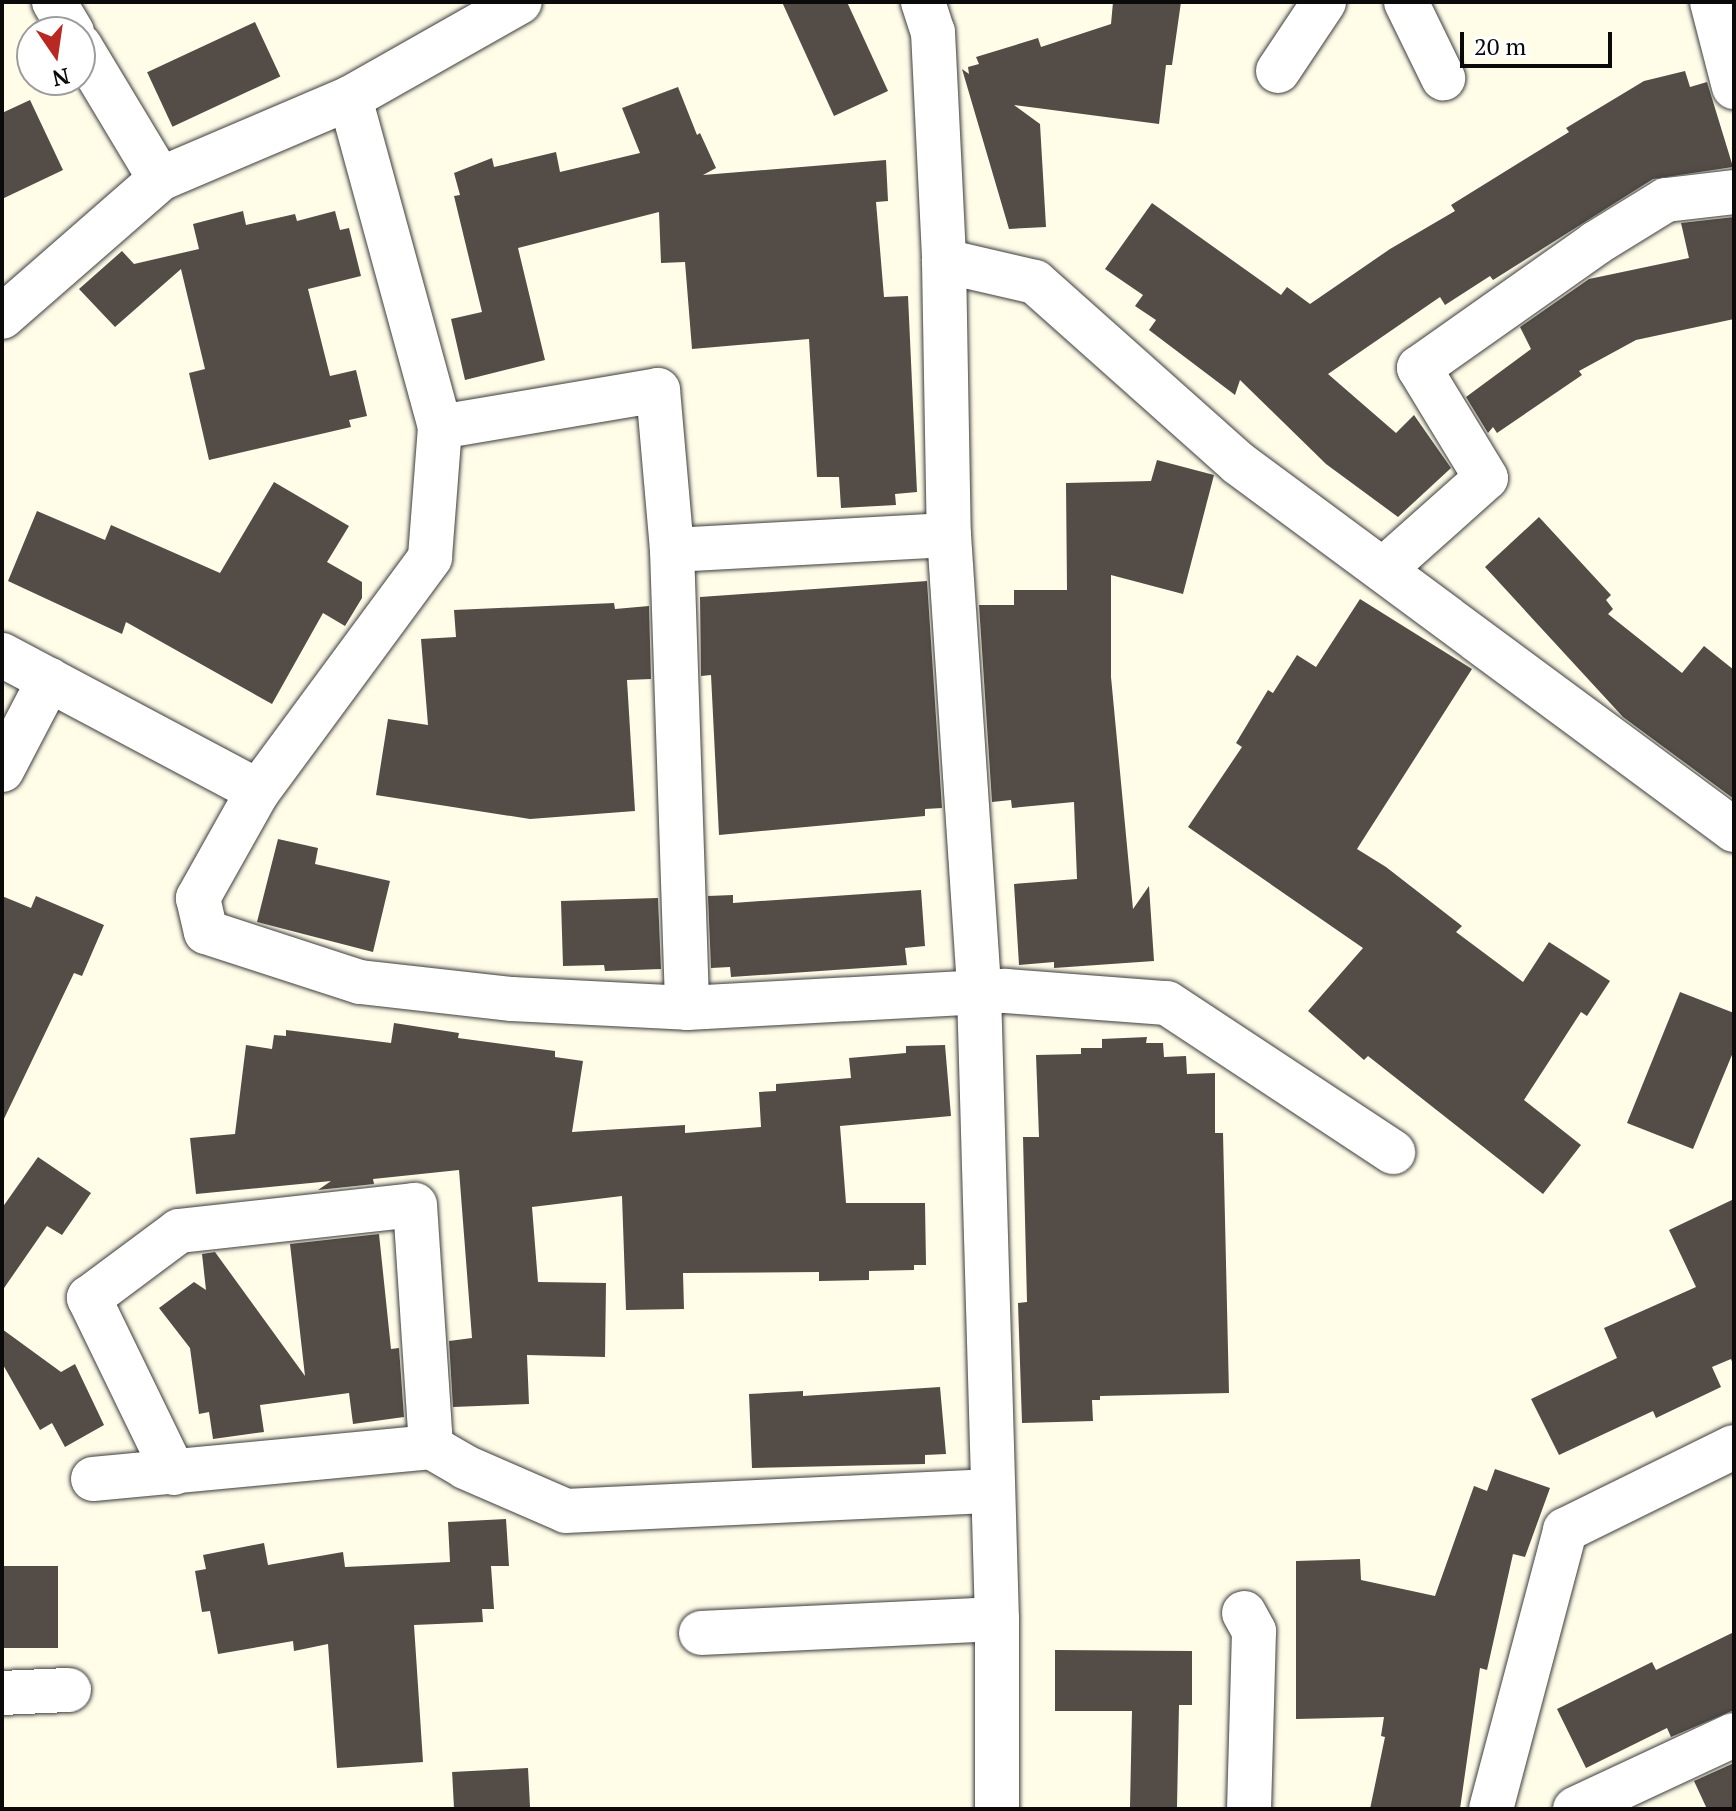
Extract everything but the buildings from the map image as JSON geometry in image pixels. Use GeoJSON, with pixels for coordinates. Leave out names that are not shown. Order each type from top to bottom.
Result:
{"type":"FeatureCollection","features":[{"type":"Feature","properties":{"kind":"street"},"geometry":{"type":"LineString","coordinates":[[2,317],[160,179],[350,98],[520,2]]}},
{"type":"Feature","properties":{"kind":"street"},"geometry":{"type":"LineString","coordinates":[[923,2],[933,32],[944,261],[949,535],[979,992],[997,1619],[997,1809]]}},
{"type":"Feature","properties":{"kind":"street"},"geometry":{"type":"LineString","coordinates":[[1278,71],[1324,2]]}},
{"type":"Feature","properties":{"kind":"street"},"geometry":{"type":"LineString","coordinates":[[1406,2],[1443,78]]}},
{"type":"Feature","properties":{"kind":"street"},"geometry":{"type":"LineString","coordinates":[[1712,2],[1734,87]]}},
{"type":"Feature","properties":{"kind":"street"},"geometry":{"type":"LineString","coordinates":[[96,73],[160,179]]}},
{"type":"Feature","properties":{"kind":"street"},"geometry":{"type":"LineString","coordinates":[[350,98],[440,427],[430,558],[258,791],[198,898],[206,932],[360,982],[512,999],[687,1008],[979,992],[1167,1003],[1393,1152]]}},
{"type":"Feature","properties":{"kind":"street"},"geometry":{"type":"LineString","coordinates":[[1385,568],[1486,478],[1419,368],[1596,243],[1666,200],[1734,192]]}},
{"type":"Feature","properties":{"kind":"street"},"geometry":{"type":"LineString","coordinates":[[944,261],[1035,282],[1238,463],[1385,568],[1734,830]]}},
{"type":"Feature","properties":{"kind":"street"},"geometry":{"type":"LineString","coordinates":[[440,427],[658,390],[672,550],[687,1008]]}},
{"type":"Feature","properties":{"kind":"street"},"geometry":{"type":"LineString","coordinates":[[672,550],[949,535]]}},
{"type":"Feature","properties":{"kind":"street"},"geometry":{"type":"LineString","coordinates":[[2,655],[258,791]]}},
{"type":"Feature","properties":{"kind":"street"},"geometry":{"type":"LineString","coordinates":[[2,770],[49,680]]}},
{"type":"Feature","properties":{"kind":"street"},"geometry":{"type":"LineString","coordinates":[[174,1473],[89,1298],[179,1231],[415,1205],[431,1447]]}},
{"type":"Feature","properties":{"kind":"street"},"geometry":{"type":"LineString","coordinates":[[93,1479],[431,1447],[465,1467],[566,1511],[992,1491]]}},
{"type":"Feature","properties":{"kind":"street"},"geometry":{"type":"LineString","coordinates":[[1491,1809],[1565,1530],[1734,1447]]}},
{"type":"Feature","properties":{"kind":"street"},"geometry":{"type":"LineString","coordinates":[[1244,1613],[1254,1631],[1249,1809]]}},
{"type":"Feature","properties":{"kind":"street"},"geometry":{"type":"LineString","coordinates":[[701,1633],[997,1619]]}},
{"type":"Feature","properties":{"kind":"street"},"geometry":{"type":"LineString","coordinates":[[2,1693],[69,1690]]}},
{"type":"Feature","properties":{"kind":"street"},"geometry":{"type":"LineString","coordinates":[[1575,1809],[1734,1735]]}}]}
